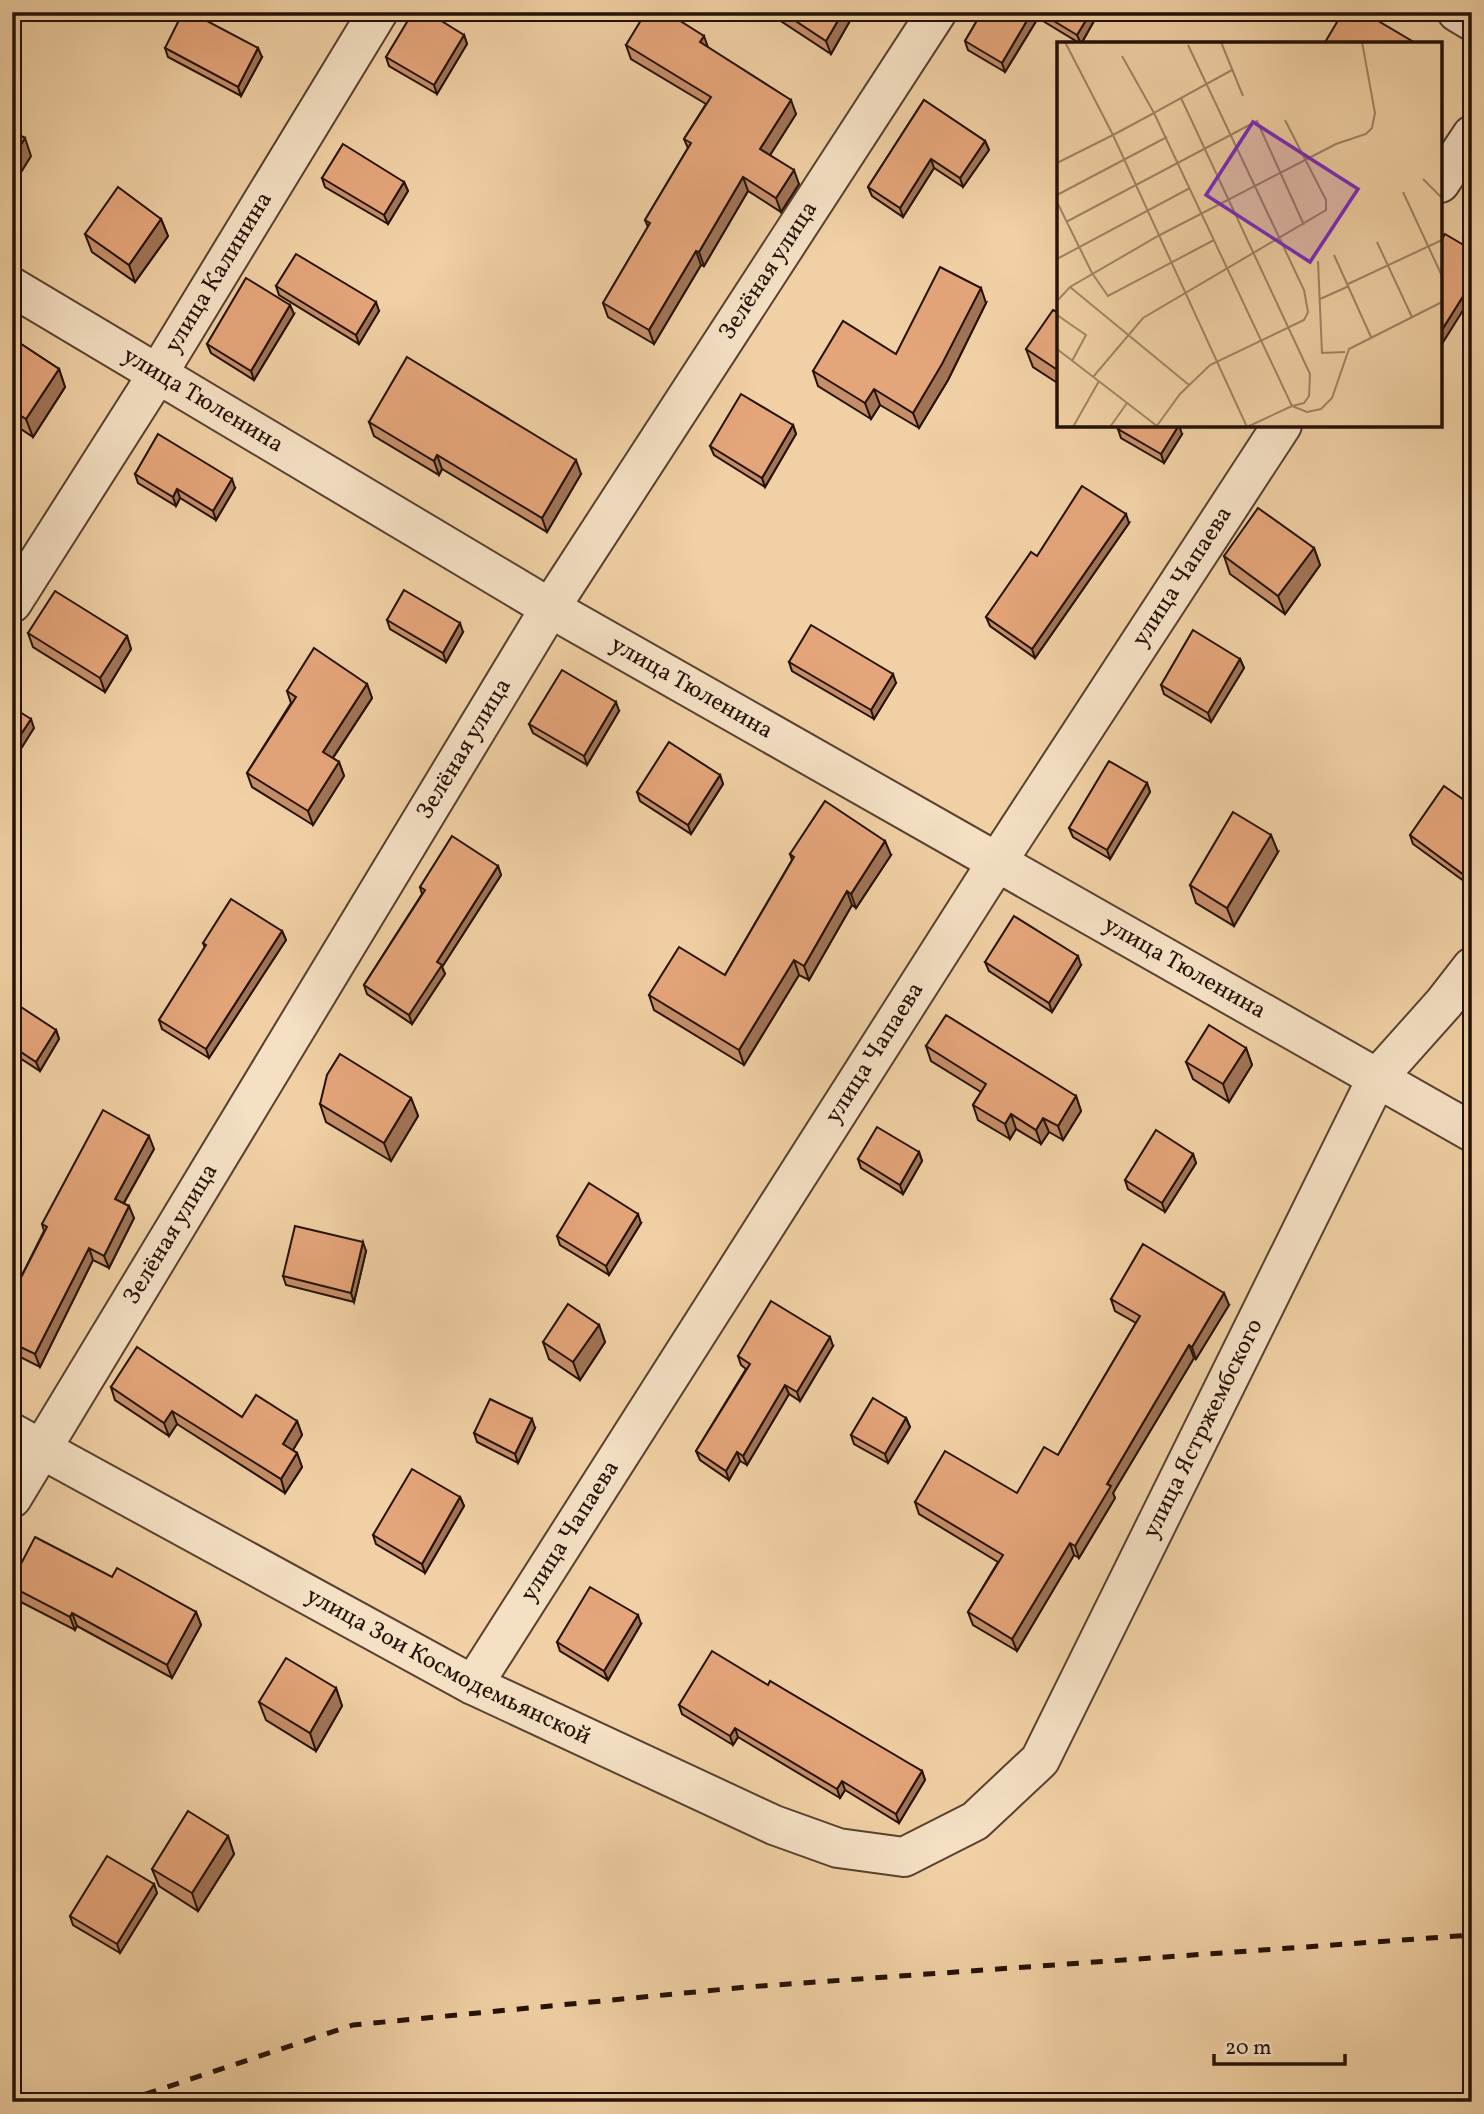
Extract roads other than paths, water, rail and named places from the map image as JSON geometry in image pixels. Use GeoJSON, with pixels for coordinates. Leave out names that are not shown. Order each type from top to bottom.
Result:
{"type":"FeatureCollection","features":[{"type":"Feature","properties":{"kind":"street","name":"улица Калинина"},"geometry":{"type":"LineString","coordinates":[[12,603],[157,375],[378,12]]}},
{"type":"Feature","properties":{"kind":"street","name":"Зелёная улица"},"geometry":{"type":"LineString","coordinates":[[12,1498],[27,1441],[550,608],[937,12]]}},
{"type":"Feature","properties":{"kind":"street"},"geometry":{"type":"LineString","coordinates":[[1457,12],[1472,21]]}},
{"type":"Feature","properties":{"kind":"street"},"geometry":{"type":"LineString","coordinates":[[1442,180],[1472,135]]}},
{"type":"Feature","properties":{"kind":"street","name":"улица Тюленина"},"geometry":{"type":"LineString","coordinates":[[12,287],[550,608],[1472,1132]]}},
{"type":"Feature","properties":{"kind":"street","name":"улица Чапаева"},"geometry":{"type":"LineString","coordinates":[[472,1685],[997,862],[1281,427]]}},
{"type":"Feature","properties":{"kind":"street","name":"улица Ястржембского"},"geometry":{"type":"LineString","coordinates":[[904,1857],[975,1821],[1040,1760],[1377,1078],[1444,1003],[1472,967]]}},
{"type":"Feature","properties":{"kind":"street","name":"улица Зои Космодемьянской"},"geometry":{"type":"LineString","coordinates":[[27,1441],[472,1685],[774,1825],[838,1848],[904,1857]]}},
{"type":"Feature","properties":{"kind":"railway"},"geometry":{"type":"LineString","coordinates":[[122,2102],[353,2025],[747,1987],[1472,1935]]}}]}
